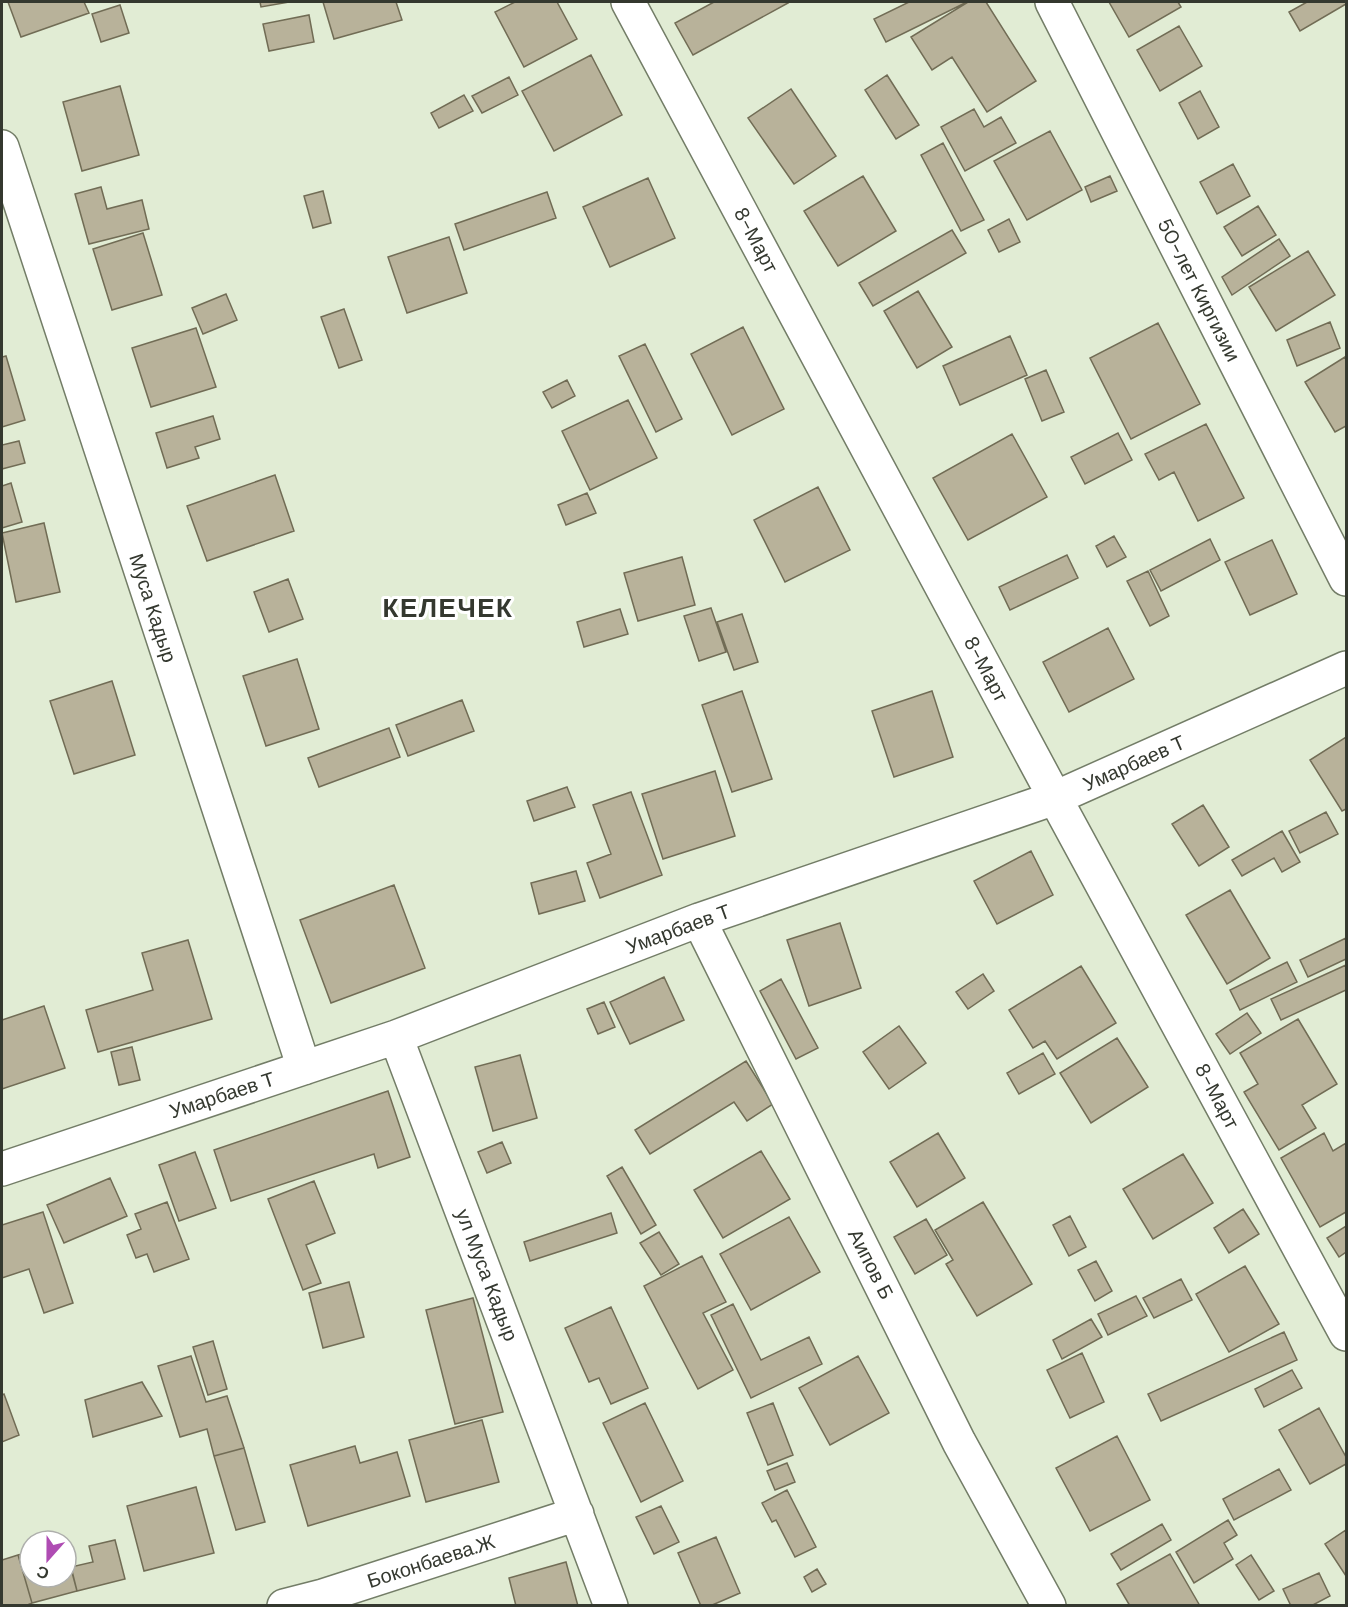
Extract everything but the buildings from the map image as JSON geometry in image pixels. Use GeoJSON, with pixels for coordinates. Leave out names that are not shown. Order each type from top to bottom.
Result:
{"type":"FeatureCollection","features":[{"type":"Feature","properties":{"kind":"street","name":"8-Март"},"geometry":{"type":"LineString","coordinates":[[628,2],[1055,798],[1347,1335]]}},
{"type":"Feature","properties":{"kind":"street","name":"50-лет Киргизии"},"geometry":{"type":"LineString","coordinates":[[1052,2],[1347,579]]}},
{"type":"Feature","properties":{"kind":"street","name":"Муса Кадыр"},"geometry":{"type":"LineString","coordinates":[[2,147],[304,1068]]}},
{"type":"Feature","properties":{"kind":"street","name":"Умарбаев Т"},"geometry":{"type":"LineString","coordinates":[[2,1169],[396,1037],[699,920],[1055,798],[1347,668]]}},
{"type":"Feature","properties":{"kind":"street","name":"Аипов Б"},"geometry":{"type":"LineString","coordinates":[[699,920],[959,1442],[1049,1605]]}},
{"type":"Feature","properties":{"kind":"street","name":"ул Муса Кадыр"},"geometry":{"type":"LineString","coordinates":[[396,1037],[577,1514]]}},
{"type":"Feature","properties":{"kind":"street","name":"Боконбаева.Ж"},"geometry":{"type":"LineString","coordinates":[[284,1605],[323,1601],[577,1514]]}},
{"type":"Feature","properties":{"kind":"street"},"geometry":{"type":"LineString","coordinates":[[577,1514],[611,1605]]}},
{"type":"Feature","properties":{"kind":"district","name":"КЕЛЕЧЕК"},"geometry":{"type":"Point","coordinates":[448,608]}}]}
